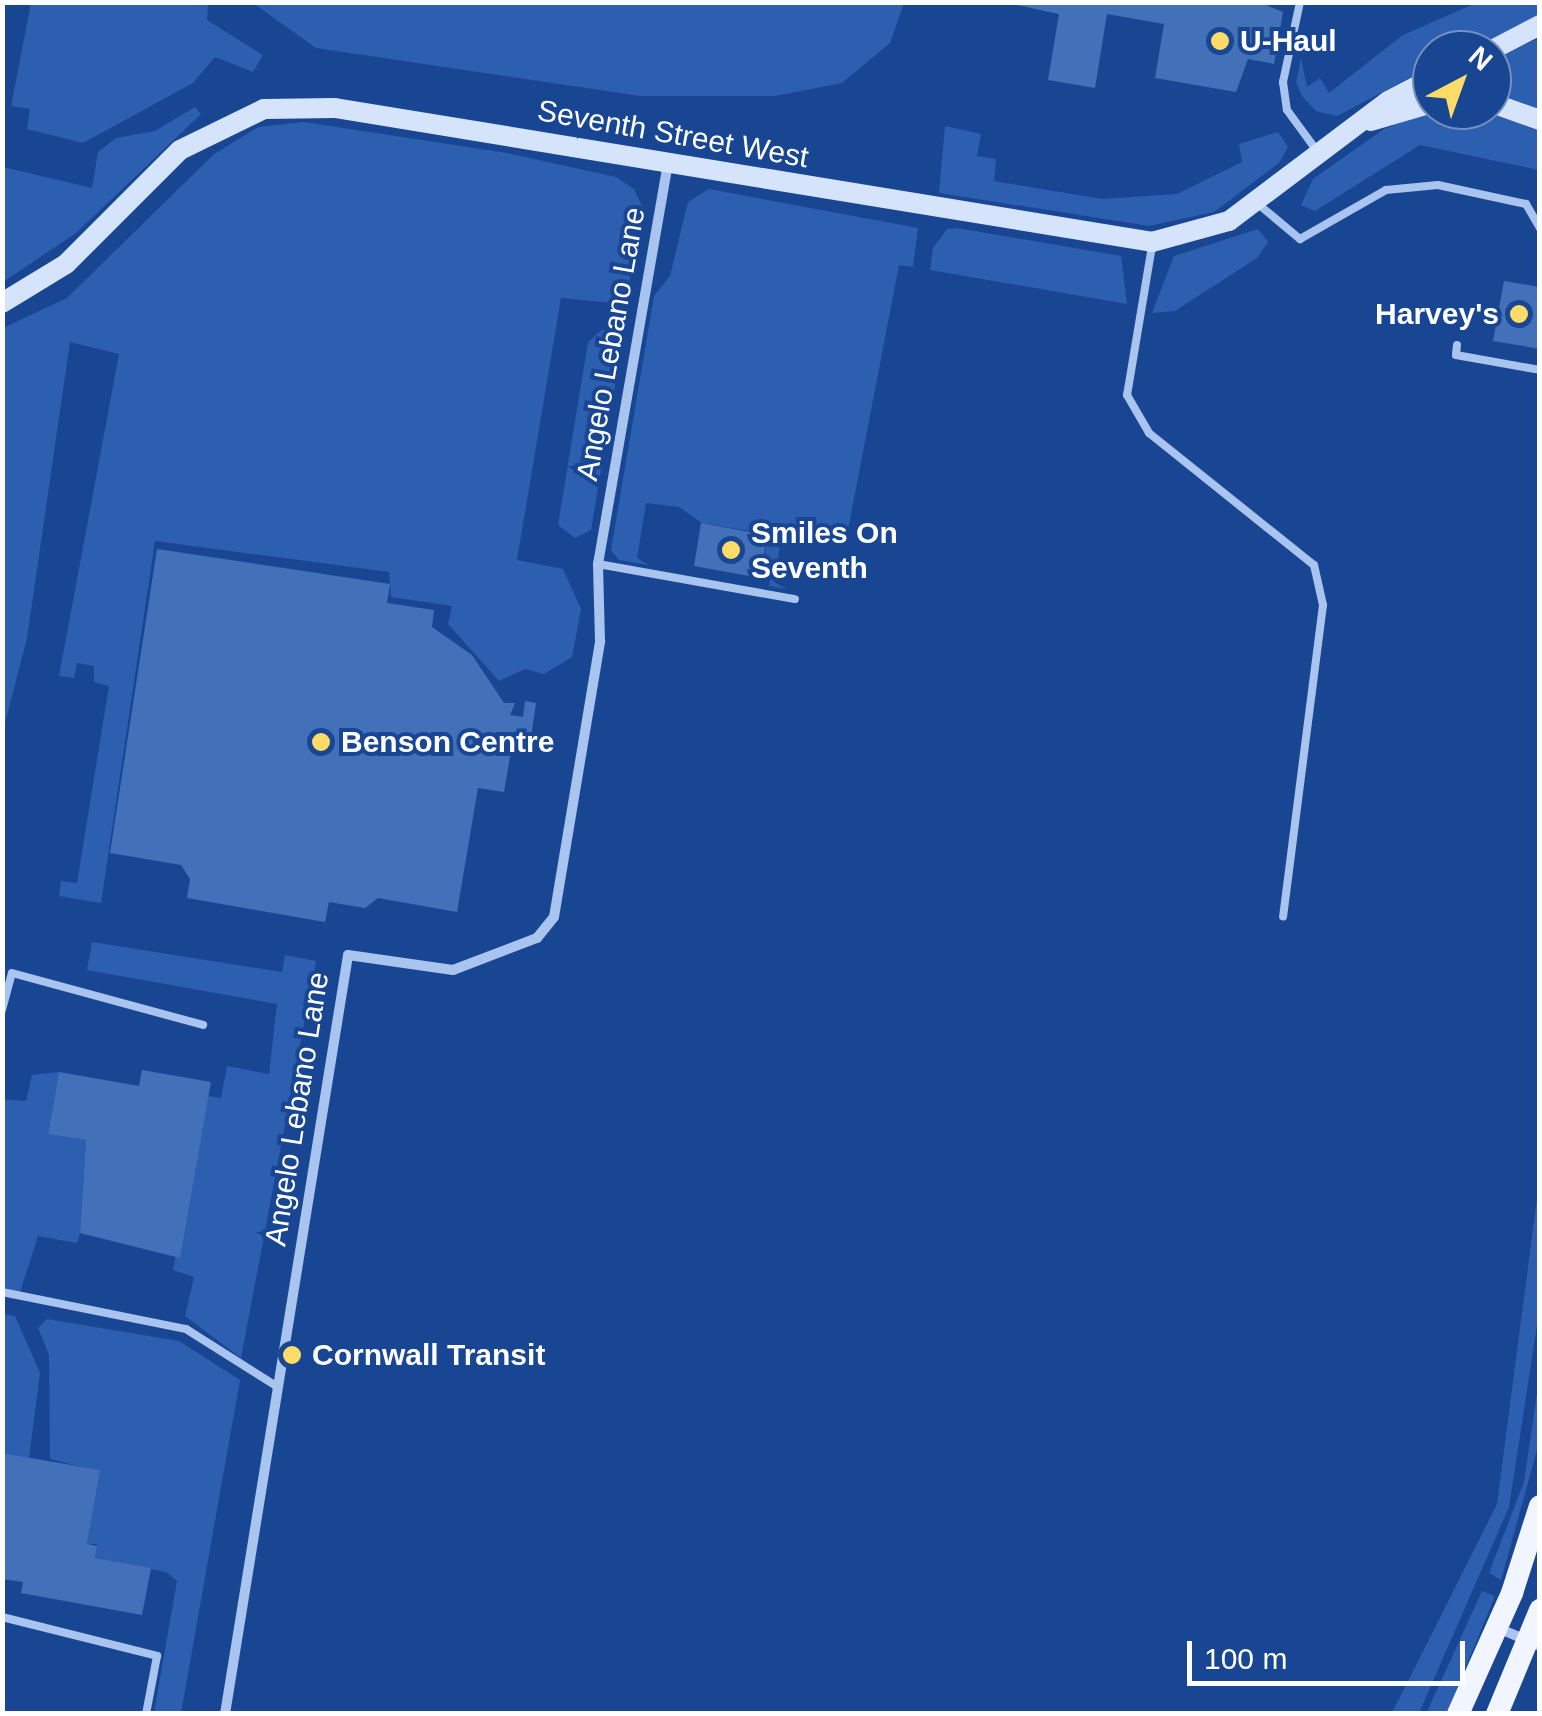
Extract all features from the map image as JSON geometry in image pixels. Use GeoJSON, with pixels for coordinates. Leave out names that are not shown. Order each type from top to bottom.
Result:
{"type":"FeatureCollection","features":[{"type":"Feature","properties":{"kind":"main road"},"geometry":{"type":"LineString","coordinates":[[1458,1714],[1512,1593],[1537,1515]]}},
{"type":"Feature","properties":{"kind":"main road"},"geometry":{"type":"LineString","coordinates":[[1498,1714],[1514,1672],[1533,1643],[1540,1608]]}},
{"type":"Feature","properties":{"kind":"street"},"geometry":{"type":"LineString","coordinates":[[1512,40],[1540,25]]}},
{"type":"Feature","properties":{"kind":"street","name":"Seventh Street West"},"geometry":{"type":"LineString","coordinates":[[2,303],[66,264],[180,150],[264,109],[335,108],[1152,242],[1197,235],[1258,204],[1412,91]]}},
{"type":"Feature","properties":{"kind":"street","name":"Seventh Street West"},"geometry":{"type":"LineString","coordinates":[[1364,123],[1412,109]]}},
{"type":"Feature","properties":{"kind":"street"},"geometry":{"type":"LineString","coordinates":[[1512,110],[1540,120]]}},
{"type":"Feature","properties":{"kind":"street","name":"Angelo Lebano Lane"},"geometry":{"type":"LineString","coordinates":[[224,1714],[348,956],[453,970],[537,938],[551,924],[600,641],[598,564],[668,163]]}},
{"type":"Feature","properties":{"kind":"street"},"geometry":{"type":"LineString","coordinates":[[1512,1593],[1540,1608]]}},
{"type":"Feature","properties":{"kind":"street"},"geometry":{"type":"LineString","coordinates":[[1498,1628],[1533,1643]]}},
{"type":"Feature","properties":{"kind":"lane"},"geometry":{"type":"LineString","coordinates":[[1300,2],[1283,82],[1287,110],[1320,156]]}},
{"type":"Feature","properties":{"kind":"lane"},"geometry":{"type":"LineString","coordinates":[[1258,204],[1300,238],[1386,190],[1438,184],[1526,204],[1540,228]]}},
{"type":"Feature","properties":{"kind":"lane"},"geometry":{"type":"LineString","coordinates":[[1152,242],[1127,395],[1148,433],[1314,564],[1323,605],[1283,916]]}},
{"type":"Feature","properties":{"kind":"lane"},"geometry":{"type":"LineString","coordinates":[[1457,345],[1456,355],[1540,370]]}},
{"type":"Feature","properties":{"kind":"lane"},"geometry":{"type":"LineString","coordinates":[[598,564],[795,599]]}},
{"type":"Feature","properties":{"kind":"lane"},"geometry":{"type":"LineString","coordinates":[[2,1010],[12,973],[203,1025]]}},
{"type":"Feature","properties":{"kind":"lane"},"geometry":{"type":"LineString","coordinates":[[2,1292],[186,1329],[276,1386]]}},
{"type":"Feature","properties":{"kind":"lane"},"geometry":{"type":"LineString","coordinates":[[2,1618],[157,1656],[146,1714]]}},
{"type":"Feature","properties":{"kind":"shaded area"},"geometry":{"type":"Polygon","coordinates":[[[31,3],[208,3],[207,20],[263,55],[253,72],[215,57],[193,83],[83,143],[27,129],[30,109],[11,106],[31,3]]]}},
{"type":"Feature","properties":{"kind":"shaded area"},"geometry":{"type":"Polygon","coordinates":[[[253,3],[904,3],[890,43],[842,83],[775,96],[640,96],[316,48],[253,3]]]}},
{"type":"Feature","properties":{"kind":"shaded area"},"geometry":{"type":"Polygon","coordinates":[[[1476,3],[1539,3],[1539,17],[1512,30],[1414,30],[1476,3]]]}},
{"type":"Feature","properties":{"kind":"shaded area"},"geometry":{"type":"Polygon","coordinates":[[[1412,31],[1412,77],[1337,116],[1316,111],[1302,96],[1296,82],[1301,58],[1307,87],[1320,78],[1329,93],[1412,31]]]}},
{"type":"Feature","properties":{"kind":"shaded area"},"geometry":{"type":"Polygon","coordinates":[[[1539,38],[1539,109],[1512,100],[1512,51],[1539,38]]]}},
{"type":"Feature","properties":{"kind":"shaded area"},"geometry":{"type":"Polygon","coordinates":[[[195,107],[201,114],[76,233],[3,282],[3,167],[92,188],[98,152],[116,138],[155,131],[195,107]]]}},
{"type":"Feature","properties":{"kind":"shaded area"},"geometry":{"type":"Polygon","coordinates":[[[1412,118],[1412,130],[1512,130],[1512,120],[1539,129],[1539,170],[1420,145],[1315,211],[1301,205],[1313,179],[1384,129],[1412,118]]]}},
{"type":"Feature","properties":{"kind":"shaded area"},"geometry":{"type":"Polygon","coordinates":[[[304,122],[507,153],[616,177],[634,189],[643,208],[625,304],[561,298],[517,560],[563,569],[581,609],[572,657],[544,674],[525,669],[499,681],[448,624],[452,606],[391,597],[389,572],[155,541],[101,903],[59,896],[61,881],[77,883],[109,686],[94,682],[94,666],[77,663],[74,678],[59,676],[119,354],[70,342],[27,638],[3,731],[3,328],[67,298],[213,155],[258,127],[304,122]]]}},
{"type":"Feature","properties":{"kind":"shaded area"},"geometry":{"type":"Polygon","coordinates":[[[945,126],[981,134],[977,156],[996,159],[994,181],[1102,199],[1177,194],[1242,162],[1239,144],[1278,132],[1288,147],[1279,163],[1214,212],[1149,226],[939,193],[945,126]]]}},
{"type":"Feature","properties":{"kind":"shaded area"},"geometry":{"type":"Polygon","coordinates":[[[709,189],[918,228],[913,267],[899,265],[847,535],[834,532],[831,541],[799,527],[797,535],[782,533],[774,582],[786,589],[769,586],[771,576],[762,574],[768,534],[702,523],[679,507],[646,503],[637,558],[649,565],[619,560],[611,550],[654,296],[670,276],[688,202],[709,189]]]}},
{"type":"Feature","properties":{"kind":"shaded area"},"geometry":{"type":"Polygon","coordinates":[[[947,229],[1121,256],[1127,304],[930,270],[933,248],[947,229]]]}},
{"type":"Feature","properties":{"kind":"shaded area"},"geometry":{"type":"Polygon","coordinates":[[[1258,229],[1268,242],[1257,258],[1175,311],[1152,313],[1174,256],[1258,229]]]}},
{"type":"Feature","properties":{"kind":"shaded area"},"geometry":{"type":"Polygon","coordinates":[[[603,329],[622,343],[591,530],[575,538],[558,525],[588,342],[603,329]]]}},
{"type":"Feature","properties":{"kind":"shaded area"},"geometry":{"type":"Polygon","coordinates":[[[92,942],[282,972],[285,955],[316,961],[241,1358],[185,1316],[194,1277],[173,1270],[208,1096],[221,1098],[227,1066],[269,1074],[277,1004],[87,970],[92,942]]]}},
{"type":"Feature","properties":{"kind":"shaded area"},"geometry":{"type":"Polygon","coordinates":[[[59,1072],[48,1133],[86,1140],[80,1233],[77,1243],[38,1236],[20,1292],[3,1288],[2,1099],[26,1101],[32,1075],[59,1072]]]}},
{"type":"Feature","properties":{"kind":"shaded area"},"geometry":{"type":"Polygon","coordinates":[[[1539,1183],[1539,1312],[1509,1507],[1419,1713],[1392,1713],[1497,1504],[1539,1183]]]}},
{"type":"Feature","properties":{"kind":"shaded area"},"geometry":{"type":"Polygon","coordinates":[[[2,1314],[15,1316],[40,1373],[29,1458],[3,1453],[2,1314]]]}},
{"type":"Feature","properties":{"kind":"shaded area"},"geometry":{"type":"Polygon","coordinates":[[[47,1319],[179,1341],[240,1380],[181,1713],[154,1713],[177,1581],[166,1572],[95,1558],[97,1544],[87,1544],[99,1471],[50,1459],[49,1355],[38,1328],[47,1319]]]}},
{"type":"Feature","properties":{"kind":"shaded area"},"geometry":{"type":"Polygon","coordinates":[[[1539,1380],[1539,1443],[1501,1580],[1489,1573],[1524,1482],[1539,1380]]]}},
{"type":"Feature","properties":{"kind":"shaded area"},"geometry":{"type":"Polygon","coordinates":[[[1482,1591],[1495,1596],[1447,1713],[1426,1714],[1482,1591]]]}},
{"type":"Feature","properties":{"kind":"building","name":"U-Haul"},"geometry":{"type":"Polygon","coordinates":[[[1003,2],[1258,2],[1283,12],[1274,64],[1248,59],[1236,92],[1155,78],[1164,24],[1107,14],[1095,88],[1048,80],[1059,14],[1003,2]]]}},
{"type":"Feature","properties":{"kind":"building","name":"Harvey's"},"geometry":{"type":"Polygon","coordinates":[[[1504,281],[1540,287],[1540,349],[1493,341],[1504,281]]]}},
{"type":"Feature","properties":{"kind":"building","name":"Smiles On Seventh"},"geometry":{"type":"Polygon","coordinates":[[[701,523],[767,535],[760,578],[694,566],[701,523]]]}},
{"type":"Feature","properties":{"kind":"building","name":"Benson Centre"},"geometry":{"type":"Polygon","coordinates":[[[157,549],[390,584],[387,603],[434,610],[432,627],[472,655],[504,703],[515,703],[510,715],[523,717],[525,701],[536,703],[529,752],[516,750],[514,734],[504,792],[478,788],[457,912],[378,898],[365,908],[329,902],[325,922],[187,898],[190,879],[181,865],[110,853],[157,549]]]}},
{"type":"Feature","properties":{"kind":"building"},"geometry":{"type":"Polygon","coordinates":[[[142,1070],[211,1082],[180,1258],[80,1233],[86,1140],[48,1134],[59,1072],[139,1086],[142,1070]]]}},
{"type":"Feature","properties":{"kind":"building"},"geometry":{"type":"Polygon","coordinates":[[[2,1453],[100,1470],[87,1544],[97,1546],[95,1558],[151,1568],[142,1615],[21,1593],[23,1582],[2,1579],[2,1453]]]}},
{"type":"Feature","properties":{"kind":"place","name":"U-Haul"},"geometry":{"type":"Point","coordinates":[1220,41]}},
{"type":"Feature","properties":{"kind":"place","name":"Harvey's"},"geometry":{"type":"Point","coordinates":[1519,314]}},
{"type":"Feature","properties":{"kind":"place","name":"Smiles On Seventh"},"geometry":{"type":"Point","coordinates":[731,550]}},
{"type":"Feature","properties":{"kind":"place","name":"Benson Centre"},"geometry":{"type":"Point","coordinates":[321,742]}},
{"type":"Feature","properties":{"kind":"place","name":"Cornwall Transit"},"geometry":{"type":"Point","coordinates":[292,1355]}}]}
